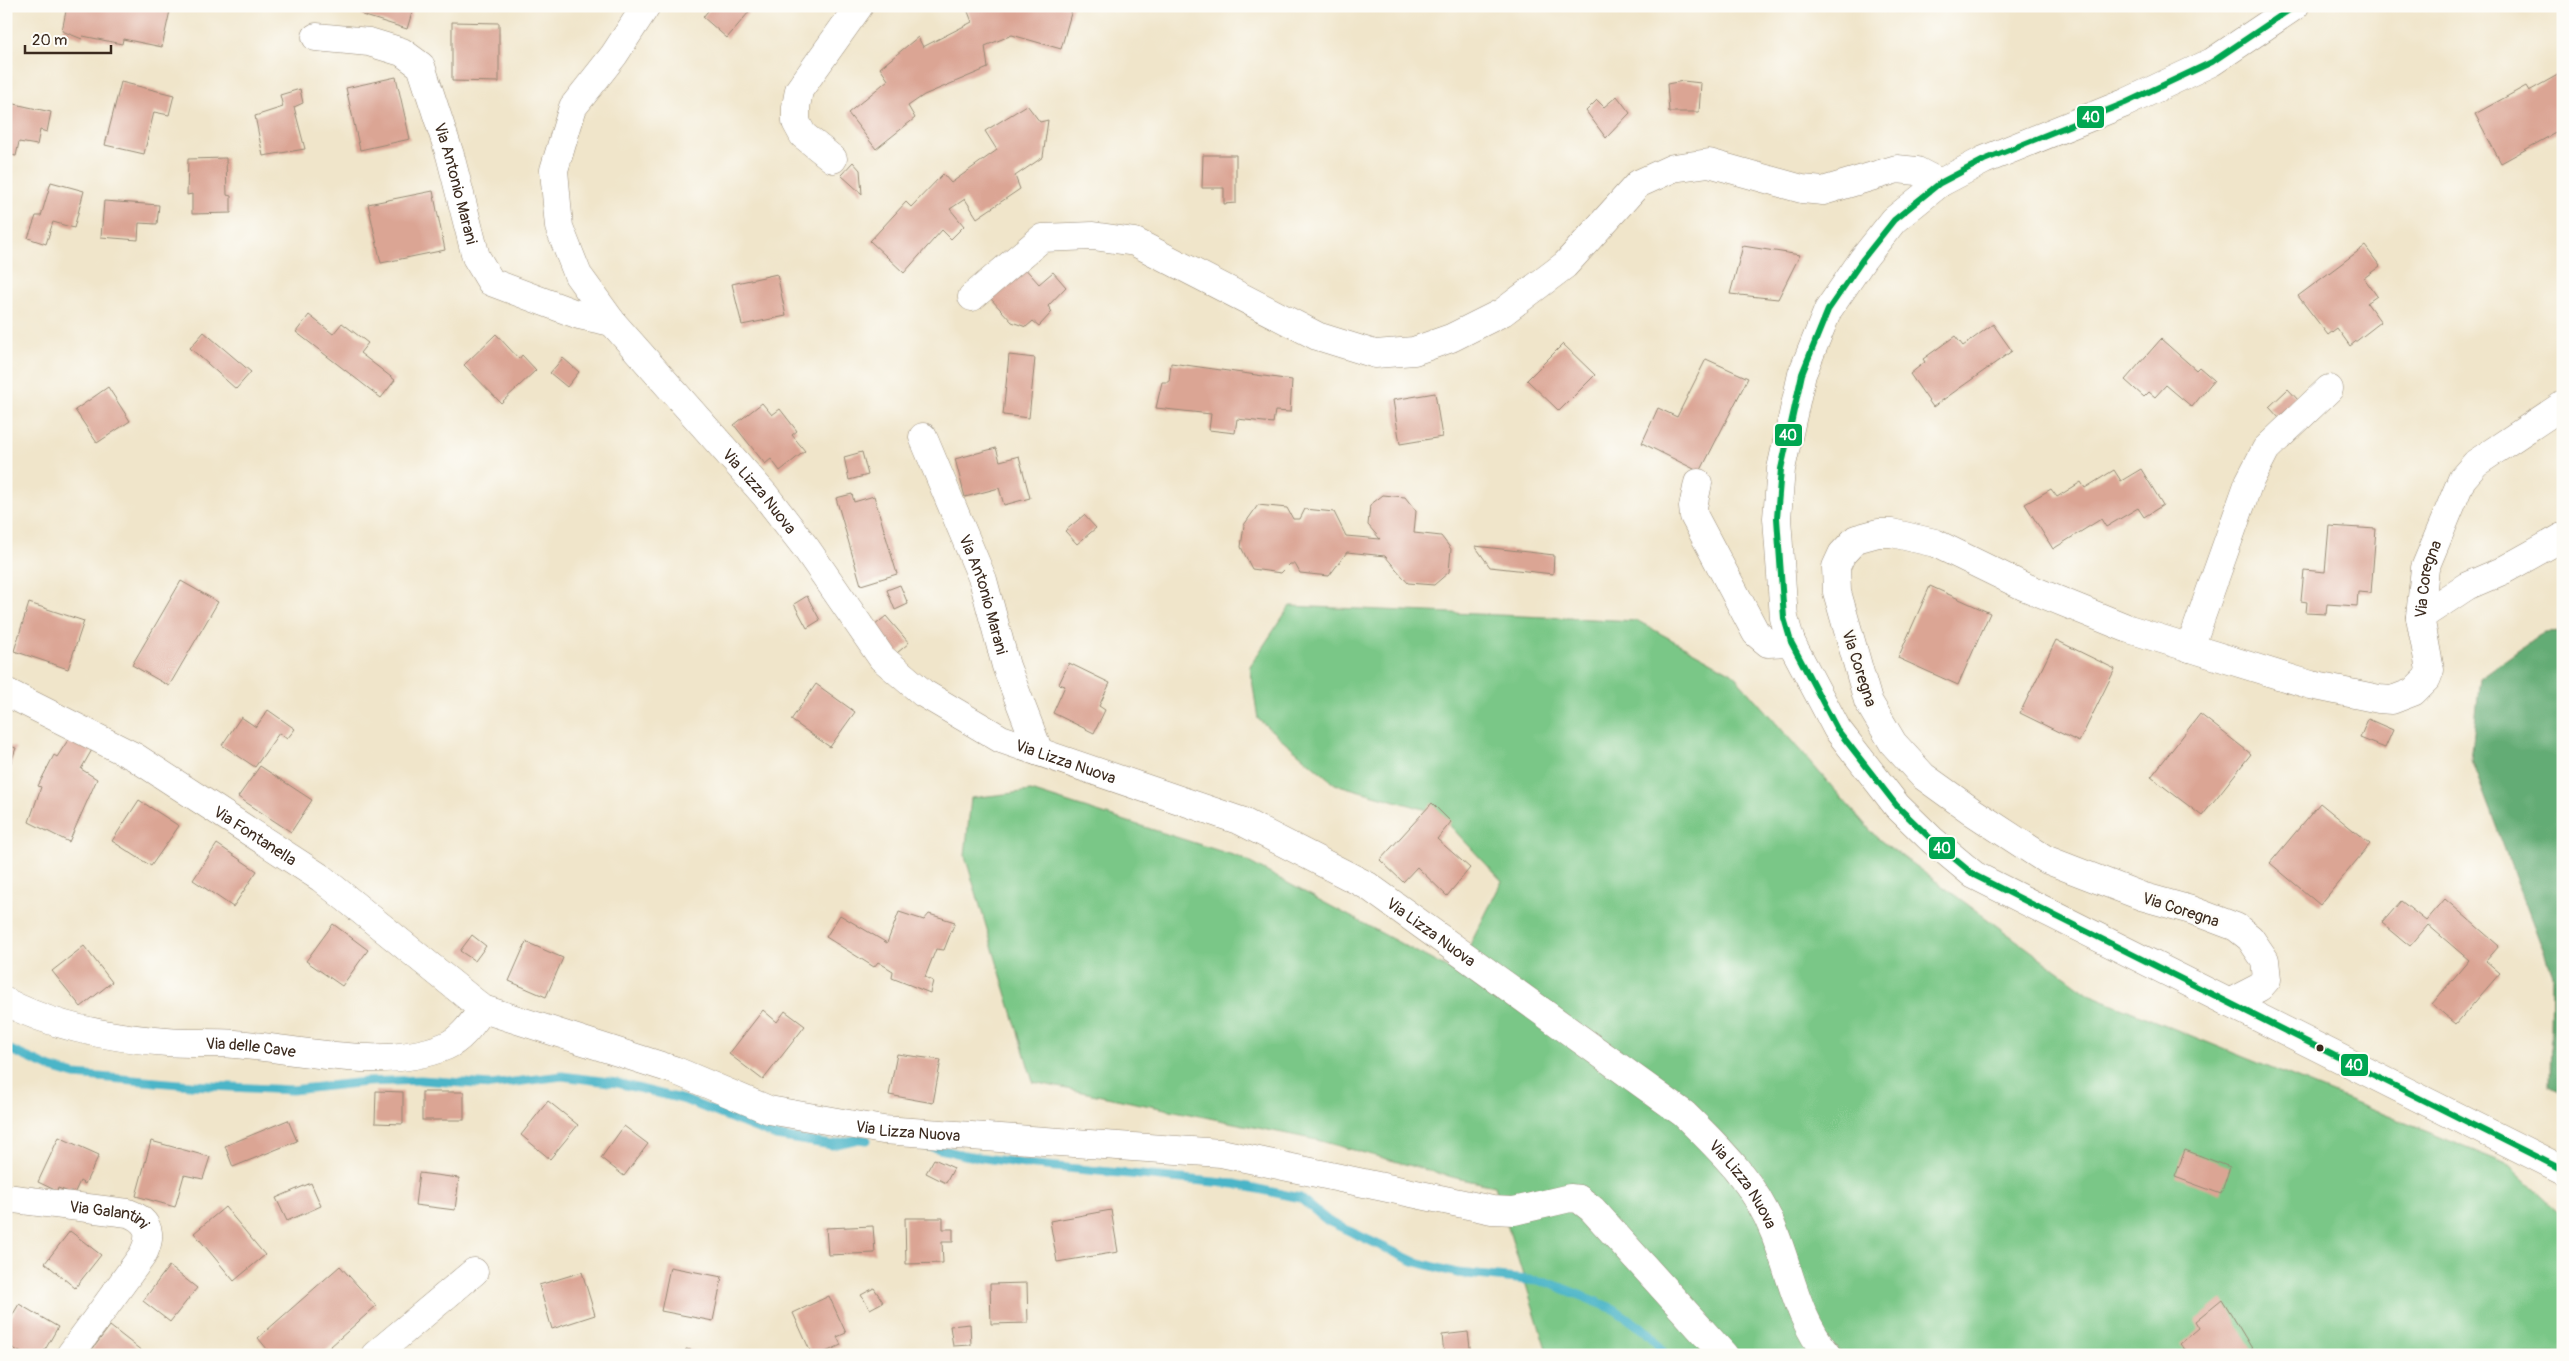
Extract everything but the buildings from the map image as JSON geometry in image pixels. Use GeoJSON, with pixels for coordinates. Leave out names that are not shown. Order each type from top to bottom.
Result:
{"type":"FeatureCollection","features":[{"type":"Feature","properties":{"kind":"street","name":"Via Lizza Nuova"},"geometry":{"type":"LineString","coordinates":[[646,6],[614,55],[573,107],[554,170],[559,227],[578,275],[612,322],[765,495],[806,548],[882,658],[923,693],[1001,739],[1241,821],[1368,886],[1684,1114],[1727,1155],[1756,1194],[1775,1234],[1787,1276],[1807,1324],[1828,1355]]}},
{"type":"Feature","properties":{"kind":"street"},"geometry":{"type":"LineString","coordinates":[[833,159],[803,135],[796,122],[796,107],[799,90],[858,6]]}},
{"type":"Feature","properties":{"kind":"street"},"geometry":{"type":"LineString","coordinates":[[2295,6],[2212,62],[2125,103],[1984,160],[1940,183],[1894,220],[1863,259],[1828,310],[1802,374],[1781,469],[1777,518],[1784,618],[1791,642],[1837,729],[1897,806],[1932,840],[1974,875],[2563,1170]]}},
{"type":"Feature","properties":{"kind":"street","name":"Via Antonio Marani"},"geometry":{"type":"LineString","coordinates":[[316,37],[369,42],[402,52],[421,66],[450,155],[476,257],[492,282],[579,315],[612,322]]}},
{"type":"Feature","properties":{"kind":"street"},"geometry":{"type":"LineString","coordinates":[[972,297],[1042,238],[1093,236],[1134,242],[1318,336],[1375,354],[1414,351],[1451,338],[1503,312],[1565,265],[1638,184],[1673,168],[1709,163],[1802,189],[1823,191],[1897,169],[1917,171],[1940,183]]}},
{"type":"Feature","properties":{"kind":"street"},"geometry":{"type":"LineString","coordinates":[[2190,648],[2249,482],[2266,449],[2329,389]]}},
{"type":"Feature","properties":{"kind":"street","name":"Via Coregna"},"geometry":{"type":"LineString","coordinates":[[2229,1003],[2260,987],[2267,979],[2265,960],[2250,938],[2236,927],[2191,910],[2141,896],[2045,859],[1973,812],[1923,776],[1893,743],[1868,702],[1838,592],[1836,567],[1842,554],[1856,539],[1872,533],[1892,533],[1935,543],[2023,586],[2120,626],[2311,685],[2392,700],[2414,692],[2427,678],[2430,670],[2420,617],[2425,568],[2462,479],[2476,463],[2563,404]]}},
{"type":"Feature","properties":{"kind":"street","name":"Via Antonio Marani"},"geometry":{"type":"LineString","coordinates":[[923,437],[983,580],[1006,666],[1039,752]]}},
{"type":"Feature","properties":{"kind":"street"},"geometry":{"type":"LineString","coordinates":[[1698,483],[1693,507],[1694,516],[1756,633],[1768,643],[1791,642]]}},
{"type":"Feature","properties":{"kind":"street"},"geometry":{"type":"LineString","coordinates":[[2420,617],[2467,586],[2510,568],[2563,537]]}},
{"type":"Feature","properties":{"kind":"street","name":"Via Fontanella"},"geometry":{"type":"LineString","coordinates":[[6,692],[135,757],[320,878],[483,1009]]}},
{"type":"Feature","properties":{"kind":"street","name":"Via delle Cave"},"geometry":{"type":"LineString","coordinates":[[6,1002],[30,1015],[93,1033],[168,1042],[234,1044],[356,1058],[391,1058],[446,1046],[462,1035],[483,1009]]}},
{"type":"Feature","properties":{"kind":"street","name":"Via Lizza Nuova"},"geometry":{"type":"LineString","coordinates":[[483,1009],[674,1070],[769,1110],[883,1130],[1221,1153],[1492,1210],[1514,1211],[1553,1200],[1579,1199],[1592,1209],[1724,1355]]}},
{"type":"Feature","properties":{"kind":"street","name":"Via Galantini"},"geometry":{"type":"LineString","coordinates":[[6,1198],[128,1213],[137,1216],[145,1225],[148,1244],[142,1256],[70,1355]]}},
{"type":"Feature","properties":{"kind":"street"},"geometry":{"type":"LineString","coordinates":[[375,1355],[474,1272]]}},
{"type":"Feature","properties":{"kind":"green space"},"geometry":{"type":"Polygon","coordinates":[[[1290,606],[1638,621],[1732,673],[1877,838],[2091,995],[2509,1165],[2563,1215],[2563,1355],[1548,1355],[1495,1186],[1456,1178],[1317,1140],[1033,1082],[965,856],[971,798],[1031,791],[1239,857],[1456,973],[1502,881],[1438,813],[1335,784],[1258,719],[1250,666],[1290,606]]]}},
{"type":"Feature","properties":{"kind":"green space"},"geometry":{"type":"Polygon","coordinates":[[[2563,631],[2563,1094],[2550,1085],[2552,974],[2471,760],[2480,678],[2544,632],[2563,631]]]}},
{"type":"Feature","properties":{"kind":"waterway"},"geometry":{"type":"LineString","coordinates":[[6,1048],[51,1068],[75,1075],[191,1085],[292,1090],[366,1082],[421,1080],[491,1085],[562,1076],[617,1083],[685,1100],[776,1136],[832,1145],[858,1139],[867,1140]]}},
{"type":"Feature","properties":{"kind":"waterway"},"geometry":{"type":"LineString","coordinates":[[923,1145],[964,1155],[1025,1164],[1235,1184],[1300,1198],[1328,1221],[1413,1261],[1457,1273],[1547,1282],[1614,1309],[1650,1334],[1665,1355]]}},
{"type":"Feature","properties":{"kind":"transit line","name":"40"},"geometry":{"type":"LineString","coordinates":[[2295,6],[2212,62],[2125,103],[1984,160],[1940,183],[1894,220],[1863,259],[1828,310],[1802,374],[1781,469],[1777,518],[1784,618],[1791,642],[1837,729],[1897,806],[1932,840],[1974,875],[2563,1170]]}}]}
